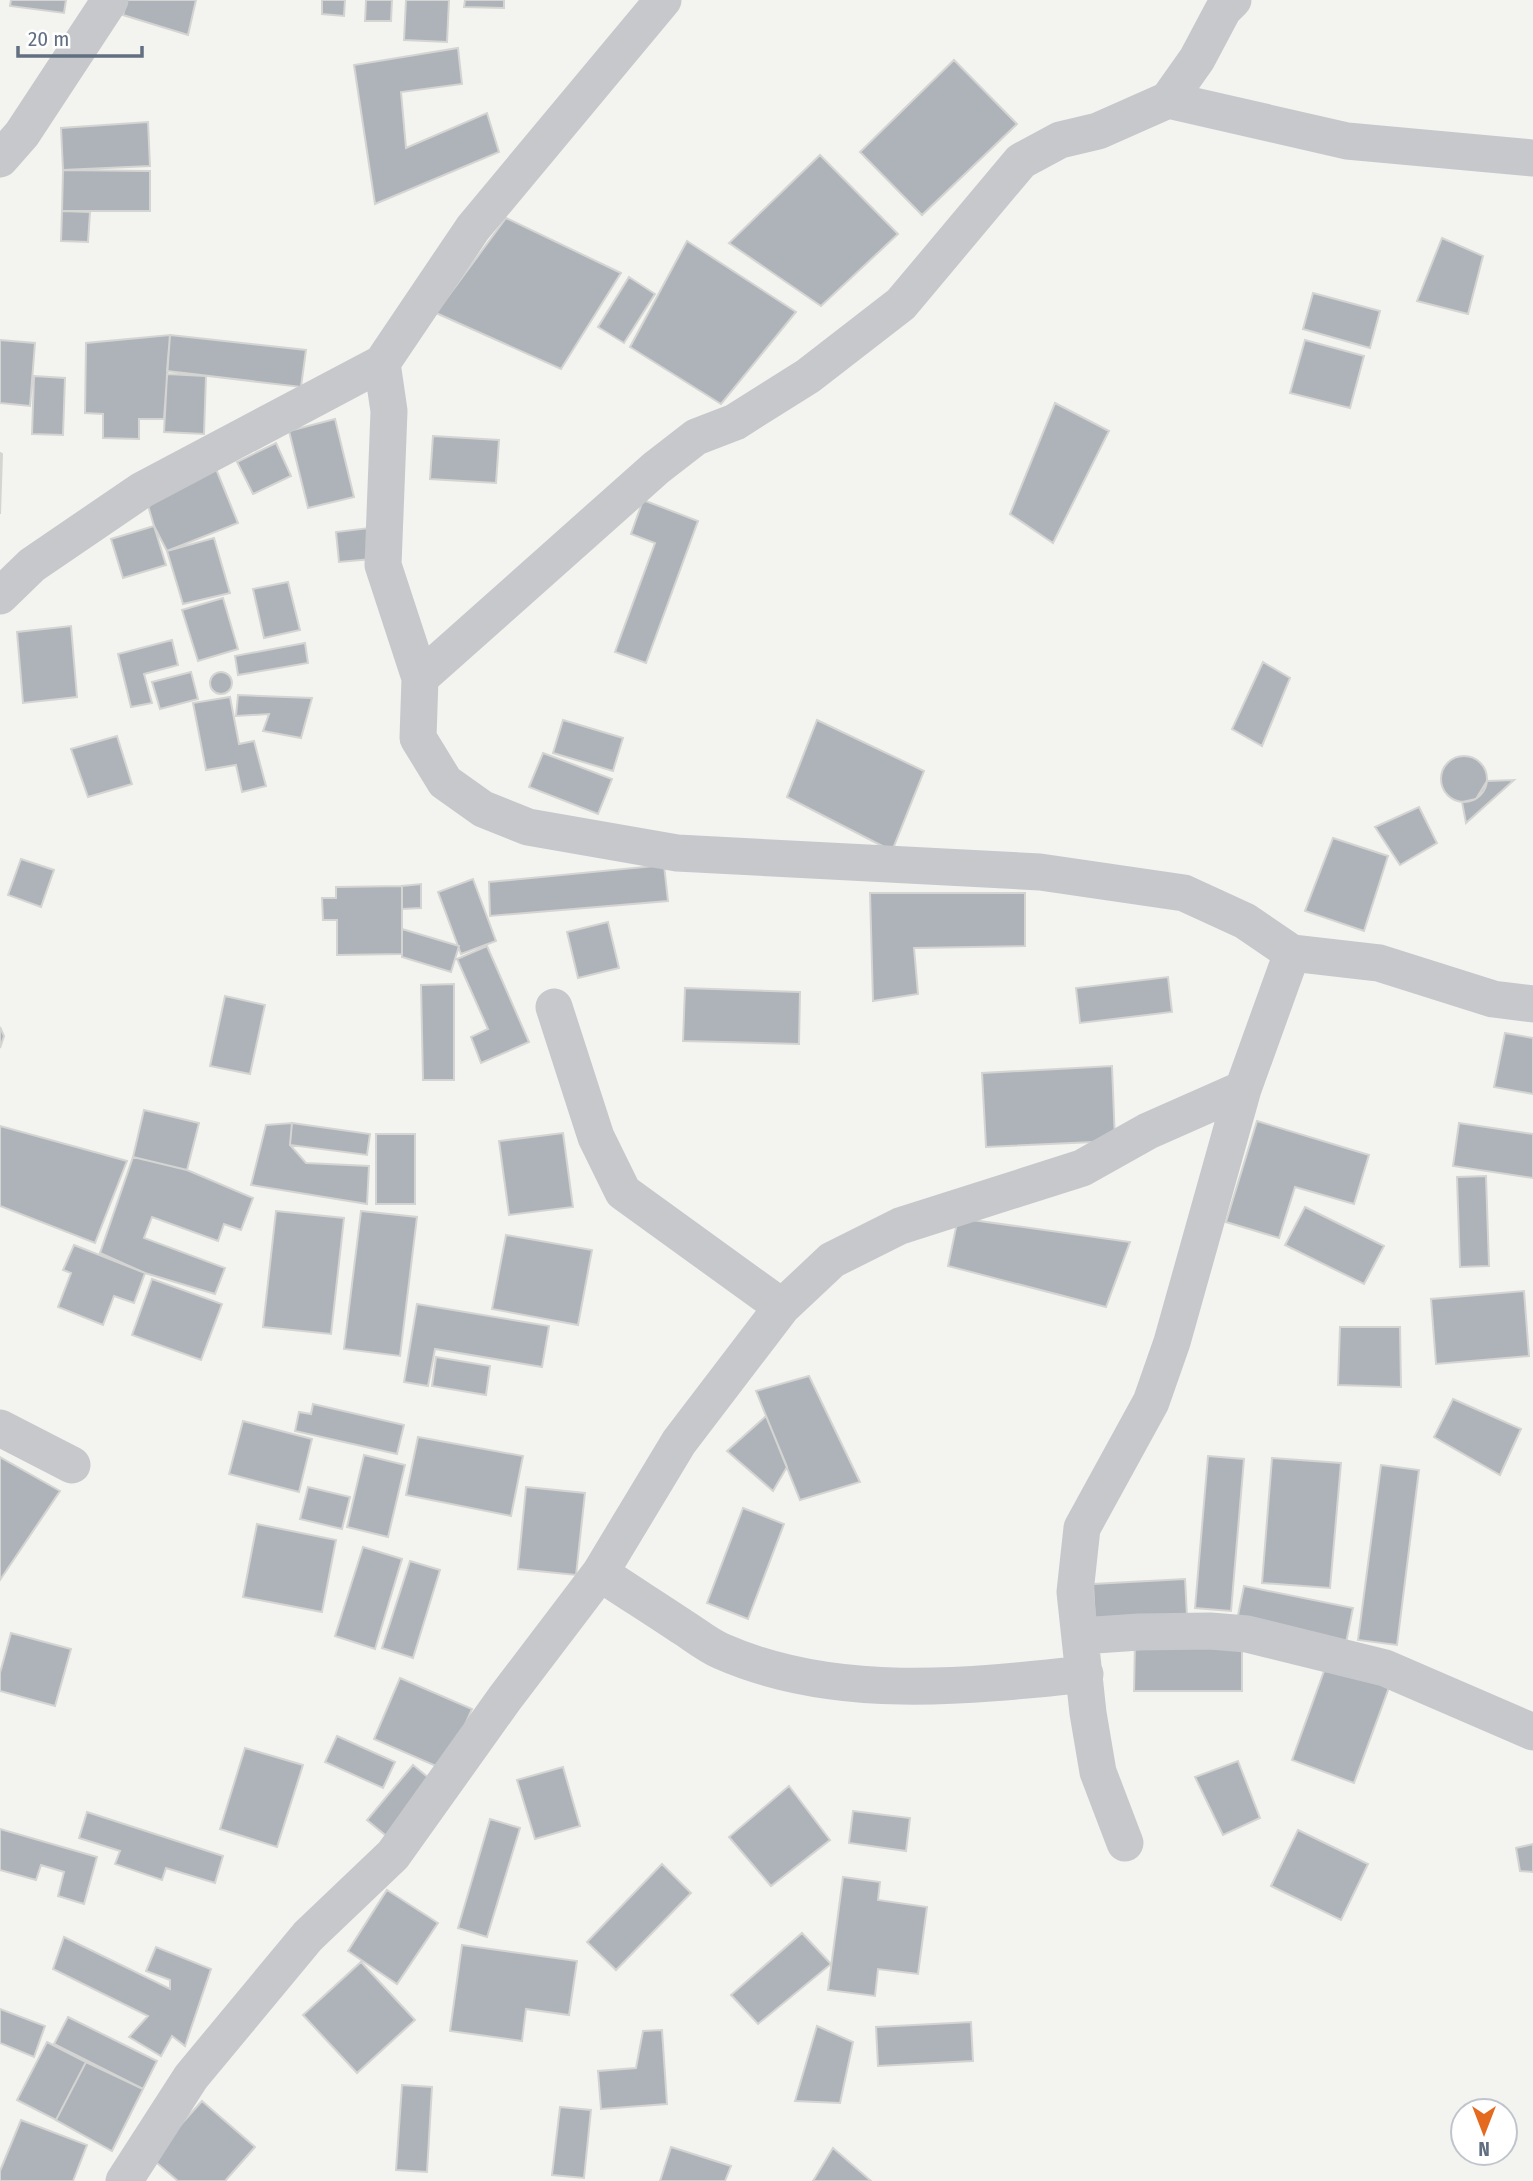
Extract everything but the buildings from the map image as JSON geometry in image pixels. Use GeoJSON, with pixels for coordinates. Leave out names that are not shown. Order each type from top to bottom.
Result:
{"type":"FeatureCollection","features":[{"type":"Feature","properties":{"kind":"street"},"geometry":{"type":"LineString","coordinates":[[0,159],[22,134],[110,0]]}},
{"type":"Feature","properties":{"kind":"street"},"geometry":{"type":"LineString","coordinates":[[0,596],[32,565],[142,490],[383,363],[473,228],[663,0]]}},
{"type":"Feature","properties":{"kind":"street"},"geometry":{"type":"LineString","coordinates":[[420,678],[656,468],[696,438],[735,422],[808,376],[901,304],[1021,161],[1059,140],[1098,131],[1168,100],[1197,59],[1223,10],[1233,0]]}},
{"type":"Feature","properties":{"kind":"street"},"geometry":{"type":"LineString","coordinates":[[1168,100],[1347,141],[1533,158]]}},
{"type":"Feature","properties":{"kind":"street"},"geometry":{"type":"LineString","coordinates":[[383,363],[389,411],[383,565],[420,678],[418,738],[445,782],[484,809],[528,827],[677,853],[1040,872],[1184,893],[1245,921],[1292,953],[1379,963],[1493,999],[1533,1004]]}},
{"type":"Feature","properties":{"kind":"street"},"geometry":{"type":"LineString","coordinates":[[1125,1843],[1098,1772],[1074,1592],[1082,1528],[1151,1402],[1172,1342],[1243,1089],[1292,953]]}},
{"type":"Feature","properties":{"kind":"street"},"geometry":{"type":"LineString","coordinates":[[554,1007],[596,1137],[623,1192],[782,1307]]}},
{"type":"Feature","properties":{"kind":"street"},"geometry":{"type":"LineString","coordinates":[[124,2181],[191,2077],[308,1936],[393,1856],[505,1698],[600,1573],[679,1442],[782,1307],[832,1260],[900,1226],[1082,1168],[1148,1131],[1243,1089]]}},
{"type":"Feature","properties":{"kind":"street"},"geometry":{"type":"LineString","coordinates":[[0,1428],[72,1465]]}},
{"type":"Feature","properties":{"kind":"street"},"geometry":{"type":"LineString","coordinates":[[600,1573],[720,1651],[789,1675],[888,1684],[948,1685],[996,1684],[1085,1674]]}},
{"type":"Feature","properties":{"kind":"street"},"geometry":{"type":"LineString","coordinates":[[1081,1636],[1210,1631],[1247,1634],[1385,1668],[1533,1732]]}}]}
